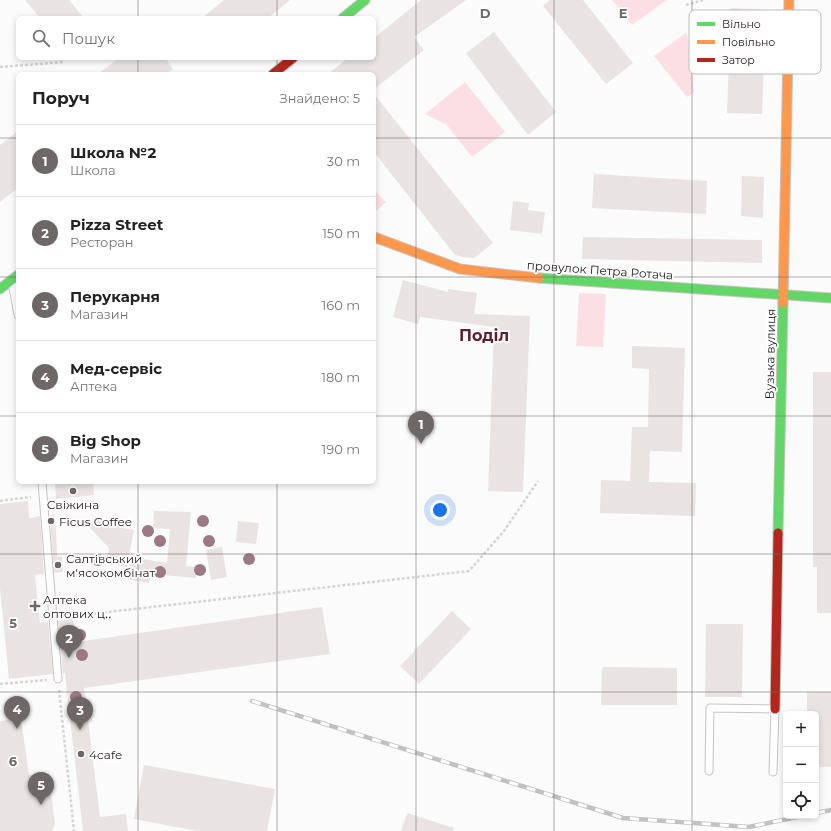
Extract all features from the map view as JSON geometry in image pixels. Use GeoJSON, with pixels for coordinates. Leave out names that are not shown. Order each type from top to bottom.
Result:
{"type":"FeatureCollection","features":[{"type":"Feature","properties":{"kind":"street"},"geometry":{"type":"LineString","coordinates":[[345,16],[365,0]]}},
{"type":"Feature","properties":{"kind":"street","name":"Вузька вулиця"},"geometry":{"type":"LineString","coordinates":[[789,0],[789,10]]}},
{"type":"Feature","properties":{"kind":"street"},"geometry":{"type":"LineString","coordinates":[[276,72],[290,60]]}},
{"type":"Feature","properties":{"kind":"street","name":"Вузька вулиця"},"geometry":{"type":"LineString","coordinates":[[775,709],[787,74]]}},
{"type":"Feature","properties":{"kind":"street","name":"провулок Петра Ротача"},"geometry":{"type":"LineString","coordinates":[[376,238],[460,269],[547,279],[831,298]]}},
{"type":"Feature","properties":{"kind":"street"},"geometry":{"type":"LineString","coordinates":[[0,289],[15,277]]}},
{"type":"Feature","properties":{"kind":"lane"},"geometry":{"type":"LineString","coordinates":[[15,277],[16,290]]}},
{"type":"Feature","properties":{"kind":"lane"},"geometry":{"type":"LineString","coordinates":[[42,484],[58,679]]}},
{"type":"Feature","properties":{"kind":"lane"},"geometry":{"type":"LineString","coordinates":[[709,771],[710,708],[775,709],[773,772]]}},
{"type":"Feature","properties":{"kind":"path"},"geometry":{"type":"LineString","coordinates":[[686,6],[704,0]]}},
{"type":"Feature","properties":{"kind":"path"},"geometry":{"type":"LineString","coordinates":[[0,67],[64,62]]}},
{"type":"Feature","properties":{"kind":"path"},"geometry":{"type":"LineString","coordinates":[[54,618],[469,571],[504,531],[538,481]]}},
{"type":"Feature","properties":{"kind":"path"},"geometry":{"type":"LineString","coordinates":[[0,501],[44,496]]}},
{"type":"Feature","properties":{"kind":"path"},"geometry":{"type":"LineString","coordinates":[[0,684],[58,679],[74,831]]}},
{"type":"Feature","properties":{"kind":"shaded area"},"geometry":{"type":"Polygon","coordinates":[[[612,0],[667,0],[632,25],[612,0]]]}},
{"type":"Feature","properties":{"kind":"shaded area"},"geometry":{"type":"Polygon","coordinates":[[[687,32],[689,74],[692,74],[694,92],[687,97],[654,56],[687,32]]]}},
{"type":"Feature","properties":{"kind":"shaded area"},"geometry":{"type":"Polygon","coordinates":[[[465,82],[505,132],[472,157],[446,124],[425,114],[465,82]]]}},
{"type":"Feature","properties":{"kind":"shaded area"},"geometry":{"type":"Polygon","coordinates":[[[376,192],[386,202],[376,211],[376,192]]]}},
{"type":"Feature","properties":{"kind":"shaded area"},"geometry":{"type":"Polygon","coordinates":[[[579,293],[606,294],[603,347],[576,346],[579,293]]]}},
{"type":"Feature","properties":{"kind":"building"},"geometry":{"type":"Polygon","coordinates":[[[25,0],[69,0],[82,16],[38,16],[25,0]]]}},
{"type":"Feature","properties":{"kind":"building"},"geometry":{"type":"Polygon","coordinates":[[[224,0],[290,0],[270,16],[204,16],[224,0]]]}},
{"type":"Feature","properties":{"kind":"building"},"geometry":{"type":"Polygon","coordinates":[[[421,0],[466,0],[414,37],[424,50],[376,87],[376,72],[330,72],[346,60],[376,60],[376,36],[421,0]]]}},
{"type":"Feature","properties":{"kind":"building"},"geometry":{"type":"Polygon","coordinates":[[[550,0],[583,0],[633,63],[606,84],[543,6],[550,0]]]}},
{"type":"Feature","properties":{"kind":"building"},"geometry":{"type":"Polygon","coordinates":[[[731,8],[766,10],[731,10],[731,8]]]}},
{"type":"Feature","properties":{"kind":"building"},"geometry":{"type":"Polygon","coordinates":[[[494,32],[556,112],[528,135],[466,53],[494,32]]]}},
{"type":"Feature","properties":{"kind":"building"},"geometry":{"type":"Polygon","coordinates":[[[116,60],[166,60],[173,69],[169,72],[101,72],[116,60]]]}},
{"type":"Feature","properties":{"kind":"building"},"geometry":{"type":"Polygon","coordinates":[[[728,74],[764,74],[762,114],[727,113],[728,74]]]}},
{"type":"Feature","properties":{"kind":"building"},"geometry":{"type":"Polygon","coordinates":[[[376,97],[493,243],[474,258],[455,255],[376,155],[376,97]]]}},
{"type":"Feature","properties":{"kind":"building"},"geometry":{"type":"Polygon","coordinates":[[[16,133],[16,190],[0,202],[0,145],[16,133]]]}},
{"type":"Feature","properties":{"kind":"building"},"geometry":{"type":"Polygon","coordinates":[[[594,174],[707,181],[706,214],[592,208],[594,174]]]}},
{"type":"Feature","properties":{"kind":"building"},"geometry":{"type":"Polygon","coordinates":[[[742,176],[764,177],[763,218],[741,216],[742,176]]]}},
{"type":"Feature","properties":{"kind":"building"},"geometry":{"type":"Polygon","coordinates":[[[513,201],[529,203],[528,210],[545,212],[542,234],[510,230],[513,201]]]}},
{"type":"Feature","properties":{"kind":"building"},"geometry":{"type":"Polygon","coordinates":[[[583,237],[762,240],[762,263],[582,259],[583,237]]]}},
{"type":"Feature","properties":{"kind":"building"},"geometry":{"type":"Polygon","coordinates":[[[403,280],[448,292],[448,289],[477,293],[474,314],[530,316],[523,492],[488,491],[494,327],[420,317],[418,324],[393,317],[403,280]]]}},
{"type":"Feature","properties":{"kind":"building"},"geometry":{"type":"Polygon","coordinates":[[[632,346],[685,348],[682,452],[650,451],[649,482],[696,483],[695,516],[600,513],[601,480],[630,481],[632,427],[648,427],[649,369],[632,368],[632,346]]]}},
{"type":"Feature","properties":{"kind":"building"},"geometry":{"type":"Polygon","coordinates":[[[813,372],[831,372],[831,613],[817,613],[817,567],[813,567],[813,372]]]}},
{"type":"Feature","properties":{"kind":"building"},"geometry":{"type":"Polygon","coordinates":[[[55,484],[93,484],[94,495],[56,499],[55,484]]]}},
{"type":"Feature","properties":{"kind":"building"},"geometry":{"type":"Polygon","coordinates":[[[28,501],[29,518],[40,516],[44,574],[35,575],[40,623],[48,622],[53,674],[9,679],[0,588],[0,504],[28,501]]]}},
{"type":"Feature","properties":{"kind":"building"},"geometry":{"type":"Polygon","coordinates":[[[154,511],[191,512],[186,566],[197,567],[196,578],[151,574],[149,583],[127,579],[131,557],[167,563],[170,529],[153,528],[154,511]]]}},
{"type":"Feature","properties":{"kind":"building"},"geometry":{"type":"Polygon","coordinates":[[[54,514],[57,557],[62,556],[63,572],[54,573],[50,515],[54,514]]]}},
{"type":"Feature","properties":{"kind":"building"},"geometry":{"type":"Polygon","coordinates":[[[99,516],[107,525],[134,530],[127,567],[106,563],[109,548],[88,526],[99,516]]]}},
{"type":"Feature","properties":{"kind":"building"},"geometry":{"type":"Polygon","coordinates":[[[238,521],[259,523],[256,544],[236,542],[238,521]]]}},
{"type":"Feature","properties":{"kind":"building"},"geometry":{"type":"Polygon","coordinates":[[[222,547],[227,577],[211,580],[206,550],[222,547]]]}},
{"type":"Feature","properties":{"kind":"building"},"geometry":{"type":"Polygon","coordinates":[[[322,607],[330,654],[84,688],[100,817],[126,814],[128,831],[83,831],[65,673],[63,674],[58,621],[73,619],[76,642],[322,607]]]}},
{"type":"Feature","properties":{"kind":"building"},"geometry":{"type":"Polygon","coordinates":[[[452,611],[471,629],[419,684],[400,666],[452,611]]]}},
{"type":"Feature","properties":{"kind":"building"},"geometry":{"type":"Polygon","coordinates":[[[706,624],[743,624],[742,697],[705,697],[706,624]]]}},
{"type":"Feature","properties":{"kind":"building"},"geometry":{"type":"Polygon","coordinates":[[[602,667],[677,668],[677,705],[601,705],[602,667]]]}},
{"type":"Feature","properties":{"kind":"building"},"geometry":{"type":"Polygon","coordinates":[[[807,692],[831,692],[831,767],[819,767],[819,711],[807,711],[807,692]]]}},
{"type":"Feature","properties":{"kind":"building"},"geometry":{"type":"Polygon","coordinates":[[[21,719],[29,775],[40,776],[50,785],[55,825],[52,831],[0,831],[0,721],[21,719]]]}},
{"type":"Feature","properties":{"kind":"building"},"geometry":{"type":"Polygon","coordinates":[[[144,765],[275,789],[267,831],[197,831],[134,819],[144,765]]]}},
{"type":"Feature","properties":{"kind":"building"},"geometry":{"type":"Polygon","coordinates":[[[407,813],[454,828],[453,831],[401,831],[407,813]]]}},
{"type":"Feature","properties":{"kind":"railway"},"geometry":{"type":"LineString","coordinates":[[252,701],[623,818],[749,827],[788,819]]}},
{"type":"Feature","properties":{"kind":"railway"},"geometry":{"type":"LineString","coordinates":[[819,812],[831,810]]}},
{"type":"Feature","properties":{"kind":"traffic: fast"},"geometry":{"type":"LineString","coordinates":[[345,16],[365,0]]}},
{"type":"Feature","properties":{"kind":"traffic: fast"},"geometry":{"type":"LineString","coordinates":[[0,289],[16,277]]}},
{"type":"Feature","properties":{"kind":"traffic: fast"},"geometry":{"type":"LineString","coordinates":[[539,278],[831,298]]}},
{"type":"Feature","properties":{"kind":"traffic: fast"},"geometry":{"type":"LineString","coordinates":[[778,533],[783,303]]}},
{"type":"Feature","properties":{"kind":"traffic: slow"},"geometry":{"type":"LineString","coordinates":[[789,0],[789,10]]}},
{"type":"Feature","properties":{"kind":"traffic: slow"},"geometry":{"type":"LineString","coordinates":[[783,303],[788,74]]}},
{"type":"Feature","properties":{"kind":"traffic: slow"},"geometry":{"type":"LineString","coordinates":[[376,238],[460,269],[539,278]]}},
{"type":"Feature","properties":{"kind":"traffic: jam"},"geometry":{"type":"LineString","coordinates":[[276,72],[290,60]]}},
{"type":"Feature","properties":{"kind":"traffic: jam"},"geometry":{"type":"LineString","coordinates":[[775,709],[778,533]]}},
{"type":"Feature","properties":{"kind":"place","name":"Школа №2"},"geometry":{"type":"Point","coordinates":[421,444]}},
{"type":"Feature","properties":{"kind":"place","name":"Свіжина"},"geometry":{"type":"Point","coordinates":[73,491]}},
{"type":"Feature","properties":{"kind":"place","name":"Ficus Coffee"},"geometry":{"type":"Point","coordinates":[51,521]}},
{"type":"Feature","properties":{"kind":"place","name":"Салтівський м'ясокомбінат"},"geometry":{"type":"Point","coordinates":[58,565]}},
{"type":"Feature","properties":{"kind":"place","name":"Аптека оптових ц‥"},"geometry":{"type":"Point","coordinates":[35,606]}},
{"type":"Feature","properties":{"kind":"place","name":"Pizza Street"},"geometry":{"type":"Point","coordinates":[69,658]}},
{"type":"Feature","properties":{"kind":"place","name":"Мед-сервіс"},"geometry":{"type":"Point","coordinates":[17,729]}},
{"type":"Feature","properties":{"kind":"place","name":"Перукарня"},"geometry":{"type":"Point","coordinates":[80,730]}},
{"type":"Feature","properties":{"kind":"place","name":"4cafe"},"geometry":{"type":"Point","coordinates":[81,754]}},
{"type":"Feature","properties":{"kind":"place","name":"Big Shop"},"geometry":{"type":"Point","coordinates":[41,805]}},
{"type":"Feature","properties":{"kind":"district","name":"Поділ"},"geometry":{"type":"Point","coordinates":[484,335]}}]}
